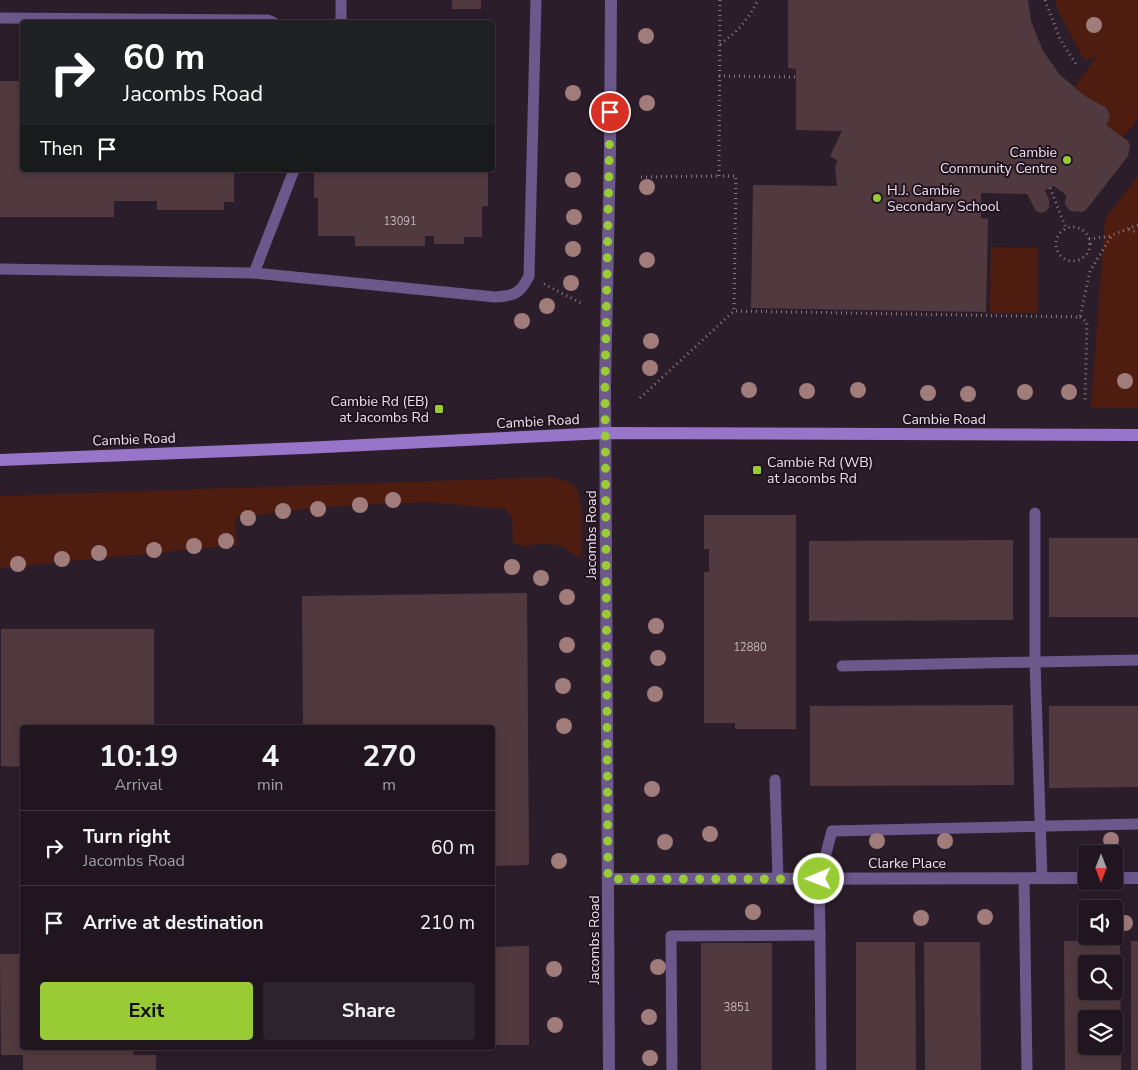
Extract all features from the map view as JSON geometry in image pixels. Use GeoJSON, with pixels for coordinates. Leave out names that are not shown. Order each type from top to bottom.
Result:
{"type":"FeatureCollection","features":[{"type":"Feature","properties":{"kind":"main road","name":"Cambie Road"},"geometry":{"type":"LineString","coordinates":[[0,460],[304,448],[605,433],[1138,435]]}},
{"type":"Feature","properties":{"kind":"street","name":"Jacombs Road"},"geometry":{"type":"LineString","coordinates":[[609,1070],[605,433],[611,0]]}},
{"type":"Feature","properties":{"kind":"street","name":"Clarke Place"},"geometry":{"type":"LineString","coordinates":[[608,879],[1078,878]]}},
{"type":"Feature","properties":{"kind":"street"},"geometry":{"type":"LineString","coordinates":[[1123,878],[1138,878]]}},
{"type":"Feature","properties":{"kind":"lane"},"geometry":{"type":"LineString","coordinates":[[341,0],[341,20]]}},
{"type":"Feature","properties":{"kind":"lane"},"geometry":{"type":"LineString","coordinates":[[0,270],[254,273],[494,297],[511,296],[523,288],[529,276],[536,0]]}},
{"type":"Feature","properties":{"kind":"lane"},"geometry":{"type":"LineString","coordinates":[[0,18],[268,20]]}},
{"type":"Feature","properties":{"kind":"lane"},"geometry":{"type":"LineString","coordinates":[[254,273],[293,172]]}},
{"type":"Feature","properties":{"kind":"lane"},"geometry":{"type":"LineString","coordinates":[[1035,513],[1035,662],[1042,878]]}},
{"type":"Feature","properties":{"kind":"lane"},"geometry":{"type":"LineString","coordinates":[[842,666],[1138,660]]}},
{"type":"Feature","properties":{"kind":"lane"},"geometry":{"type":"LineString","coordinates":[[775,780],[778,879]]}},
{"type":"Feature","properties":{"kind":"lane"},"geometry":{"type":"LineString","coordinates":[[821,1070],[819,879],[832,831],[1138,824]]}},
{"type":"Feature","properties":{"kind":"lane"},"geometry":{"type":"LineString","coordinates":[[1024,878],[1027,1070]]}},
{"type":"Feature","properties":{"kind":"lane"},"geometry":{"type":"LineString","coordinates":[[672,1070],[671,936],[820,935]]}},
{"type":"Feature","properties":{"kind":"path"},"geometry":{"type":"LineString","coordinates":[[719,176],[720,0]]}},
{"type":"Feature","properties":{"kind":"path"},"geometry":{"type":"LineString","coordinates":[[720,44],[738,30],[758,0]]}},
{"type":"Feature","properties":{"kind":"path"},"geometry":{"type":"LineString","coordinates":[[1045,0],[1060,39],[1077,66]]}},
{"type":"Feature","properties":{"kind":"path"},"geometry":{"type":"LineString","coordinates":[[719,76],[796,77]]}},
{"type":"Feature","properties":{"kind":"path"},"geometry":{"type":"LineString","coordinates":[[641,177],[736,176],[734,311]]}},
{"type":"Feature","properties":{"kind":"path"},"geometry":{"type":"LineString","coordinates":[[1050,188],[1066,228]]}},
{"type":"Feature","properties":{"kind":"path"},"geometry":{"type":"LineString","coordinates":[[1089,239],[1112,236],[1138,224]]}},
{"type":"Feature","properties":{"kind":"path"},"geometry":{"type":"LineString","coordinates":[[1072,227],[1083,230],[1089,239],[1088,251],[1080,259],[1069,260],[1064,258],[1057,250],[1056,240],[1058,235],[1066,228],[1072,227]]}},
{"type":"Feature","properties":{"kind":"path"},"geometry":{"type":"LineString","coordinates":[[1128,229],[1138,233]]}},
{"type":"Feature","properties":{"kind":"path"},"geometry":{"type":"LineString","coordinates":[[1080,317],[1090,271],[1112,236]]}},
{"type":"Feature","properties":{"kind":"path"},"geometry":{"type":"LineString","coordinates":[[529,276],[583,304]]}},
{"type":"Feature","properties":{"kind":"path"},"geometry":{"type":"LineString","coordinates":[[640,398],[734,311],[1080,317],[1087,322],[1085,403]]}},
{"type":"Feature","properties":{"kind":"shaded area"},"geometry":{"type":"Polygon","coordinates":[[[1056,0],[1138,0],[1138,119],[1123,137],[1106,125],[1110,117],[1108,109],[1085,96],[1075,87],[1096,57],[1084,60],[1057,9],[1056,0]]]}},
{"type":"Feature","properties":{"kind":"shaded area"},"geometry":{"type":"Polygon","coordinates":[[[1138,176],[1138,408],[1091,408],[1105,219],[1138,176]]]}},
{"type":"Feature","properties":{"kind":"shaded area"},"geometry":{"type":"Polygon","coordinates":[[[991,247],[1038,248],[1037,313],[990,313],[991,247]]]}},
{"type":"Feature","properties":{"kind":"shaded area"},"geometry":{"type":"Polygon","coordinates":[[[550,477],[569,483],[578,492],[582,531],[581,557],[576,556],[562,546],[542,543],[527,546],[513,544],[512,516],[505,509],[427,502],[320,507],[235,518],[237,545],[0,568],[0,496],[550,477]]]}},
{"type":"Feature","properties":{"kind":"building"},"geometry":{"type":"Polygon","coordinates":[[[452,0],[481,0],[481,9],[452,9],[452,0]]]}},
{"type":"Feature","properties":{"kind":"building","name":"H.J. Cambie Secondary School"},"geometry":{"type":"Polygon","coordinates":[[[788,0],[1028,0],[1031,21],[1043,51],[1060,75],[1085,96],[1107,108],[1110,117],[1106,125],[1128,141],[1130,146],[1128,156],[1086,210],[1082,212],[1070,211],[1065,204],[1066,195],[1054,186],[1045,190],[1049,200],[1049,208],[1041,213],[1036,211],[1027,194],[981,193],[981,218],[988,219],[986,312],[751,308],[753,185],[837,186],[835,167],[838,161],[830,156],[842,131],[796,130],[796,69],[788,68],[788,0]]]}},
{"type":"Feature","properties":{"kind":"building"},"geometry":{"type":"Polygon","coordinates":[[[0,81],[20,81],[20,172],[234,172],[234,202],[224,202],[224,210],[157,210],[157,201],[114,201],[114,217],[0,217],[0,81]]]}},
{"type":"Feature","properties":{"kind":"building"},"geometry":{"type":"Polygon","coordinates":[[[314,172],[488,172],[488,206],[482,206],[482,237],[464,237],[464,244],[434,244],[434,236],[425,236],[425,246],[355,246],[355,236],[318,236],[318,198],[314,198],[314,172]]]}},
{"type":"Feature","properties":{"kind":"building"},"geometry":{"type":"Polygon","coordinates":[[[704,515],[796,515],[796,729],[735,729],[735,723],[704,723],[704,572],[709,572],[709,549],[704,549],[704,515]]]}},
{"type":"Feature","properties":{"kind":"building"},"geometry":{"type":"Polygon","coordinates":[[[1049,538],[1138,538],[1138,617],[1049,617],[1049,538]]]}},
{"type":"Feature","properties":{"kind":"building"},"geometry":{"type":"Polygon","coordinates":[[[1013,540],[1013,620],[809,621],[809,541],[1013,540]]]}},
{"type":"Feature","properties":{"kind":"building"},"geometry":{"type":"Polygon","coordinates":[[[527,593],[529,865],[495,866],[495,725],[303,725],[302,596],[527,593]]]}},
{"type":"Feature","properties":{"kind":"building"},"geometry":{"type":"Polygon","coordinates":[[[1,629],[154,629],[154,725],[20,725],[20,767],[1,766],[1,629]]]}},
{"type":"Feature","properties":{"kind":"building"},"geometry":{"type":"Polygon","coordinates":[[[1013,705],[1014,785],[810,786],[810,706],[1013,705]]]}},
{"type":"Feature","properties":{"kind":"building"},"geometry":{"type":"Polygon","coordinates":[[[1049,706],[1138,706],[1138,787],[1049,788],[1049,706]]]}},
{"type":"Feature","properties":{"kind":"building"},"geometry":{"type":"Polygon","coordinates":[[[1064,941],[1078,941],[1078,945],[1120,945],[1120,955],[1078,955],[1078,1000],[1120,1000],[1121,1010],[1078,1010],[1078,1055],[1121,1055],[1121,1070],[1065,1070],[1064,941]]]}},
{"type":"Feature","properties":{"kind":"building"},"geometry":{"type":"Polygon","coordinates":[[[1131,941],[1138,941],[1138,1070],[1131,1070],[1131,941]]]}},
{"type":"Feature","properties":{"kind":"building"},"geometry":{"type":"Polygon","coordinates":[[[856,942],[915,942],[916,1070],[856,1070],[856,942]]]}},
{"type":"Feature","properties":{"kind":"building"},"geometry":{"type":"Polygon","coordinates":[[[924,942],[980,942],[981,1070],[925,1070],[924,942]]]}},
{"type":"Feature","properties":{"kind":"building"},"geometry":{"type":"Polygon","coordinates":[[[701,943],[772,943],[772,1070],[701,1070],[701,943]]]}},
{"type":"Feature","properties":{"kind":"building"},"geometry":{"type":"Polygon","coordinates":[[[529,946],[529,1045],[495,1045],[495,947],[529,946]]]}},
{"type":"Feature","properties":{"kind":"building"},"geometry":{"type":"Polygon","coordinates":[[[0,954],[20,954],[20,1050],[133,1050],[133,1055],[156,1055],[156,1070],[23,1070],[23,1055],[1,1055],[0,954]]]}},
{"type":"Feature","properties":{"kind":"place","name":"Cambie Community Centre"},"geometry":{"type":"Point","coordinates":[1067,160]}},
{"type":"Feature","properties":{"kind":"place","name":"H.J. Cambie Secondary School"},"geometry":{"type":"Point","coordinates":[877,198]}},
{"type":"Feature","properties":{"kind":"place","name":"Cambie Rd (EB) at Jacombs Rd"},"geometry":{"type":"Point","coordinates":[439,409]}},
{"type":"Feature","properties":{"kind":"place","name":"Cambie Rd (WB) at Jacombs Rd"},"geometry":{"type":"Point","coordinates":[757,470]}},
{"type":"Feature","properties":{"kind":"route"},"geometry":{"type":"LineString","coordinates":[[610,112],[605,385],[608,879],[819,879]]}}]}
